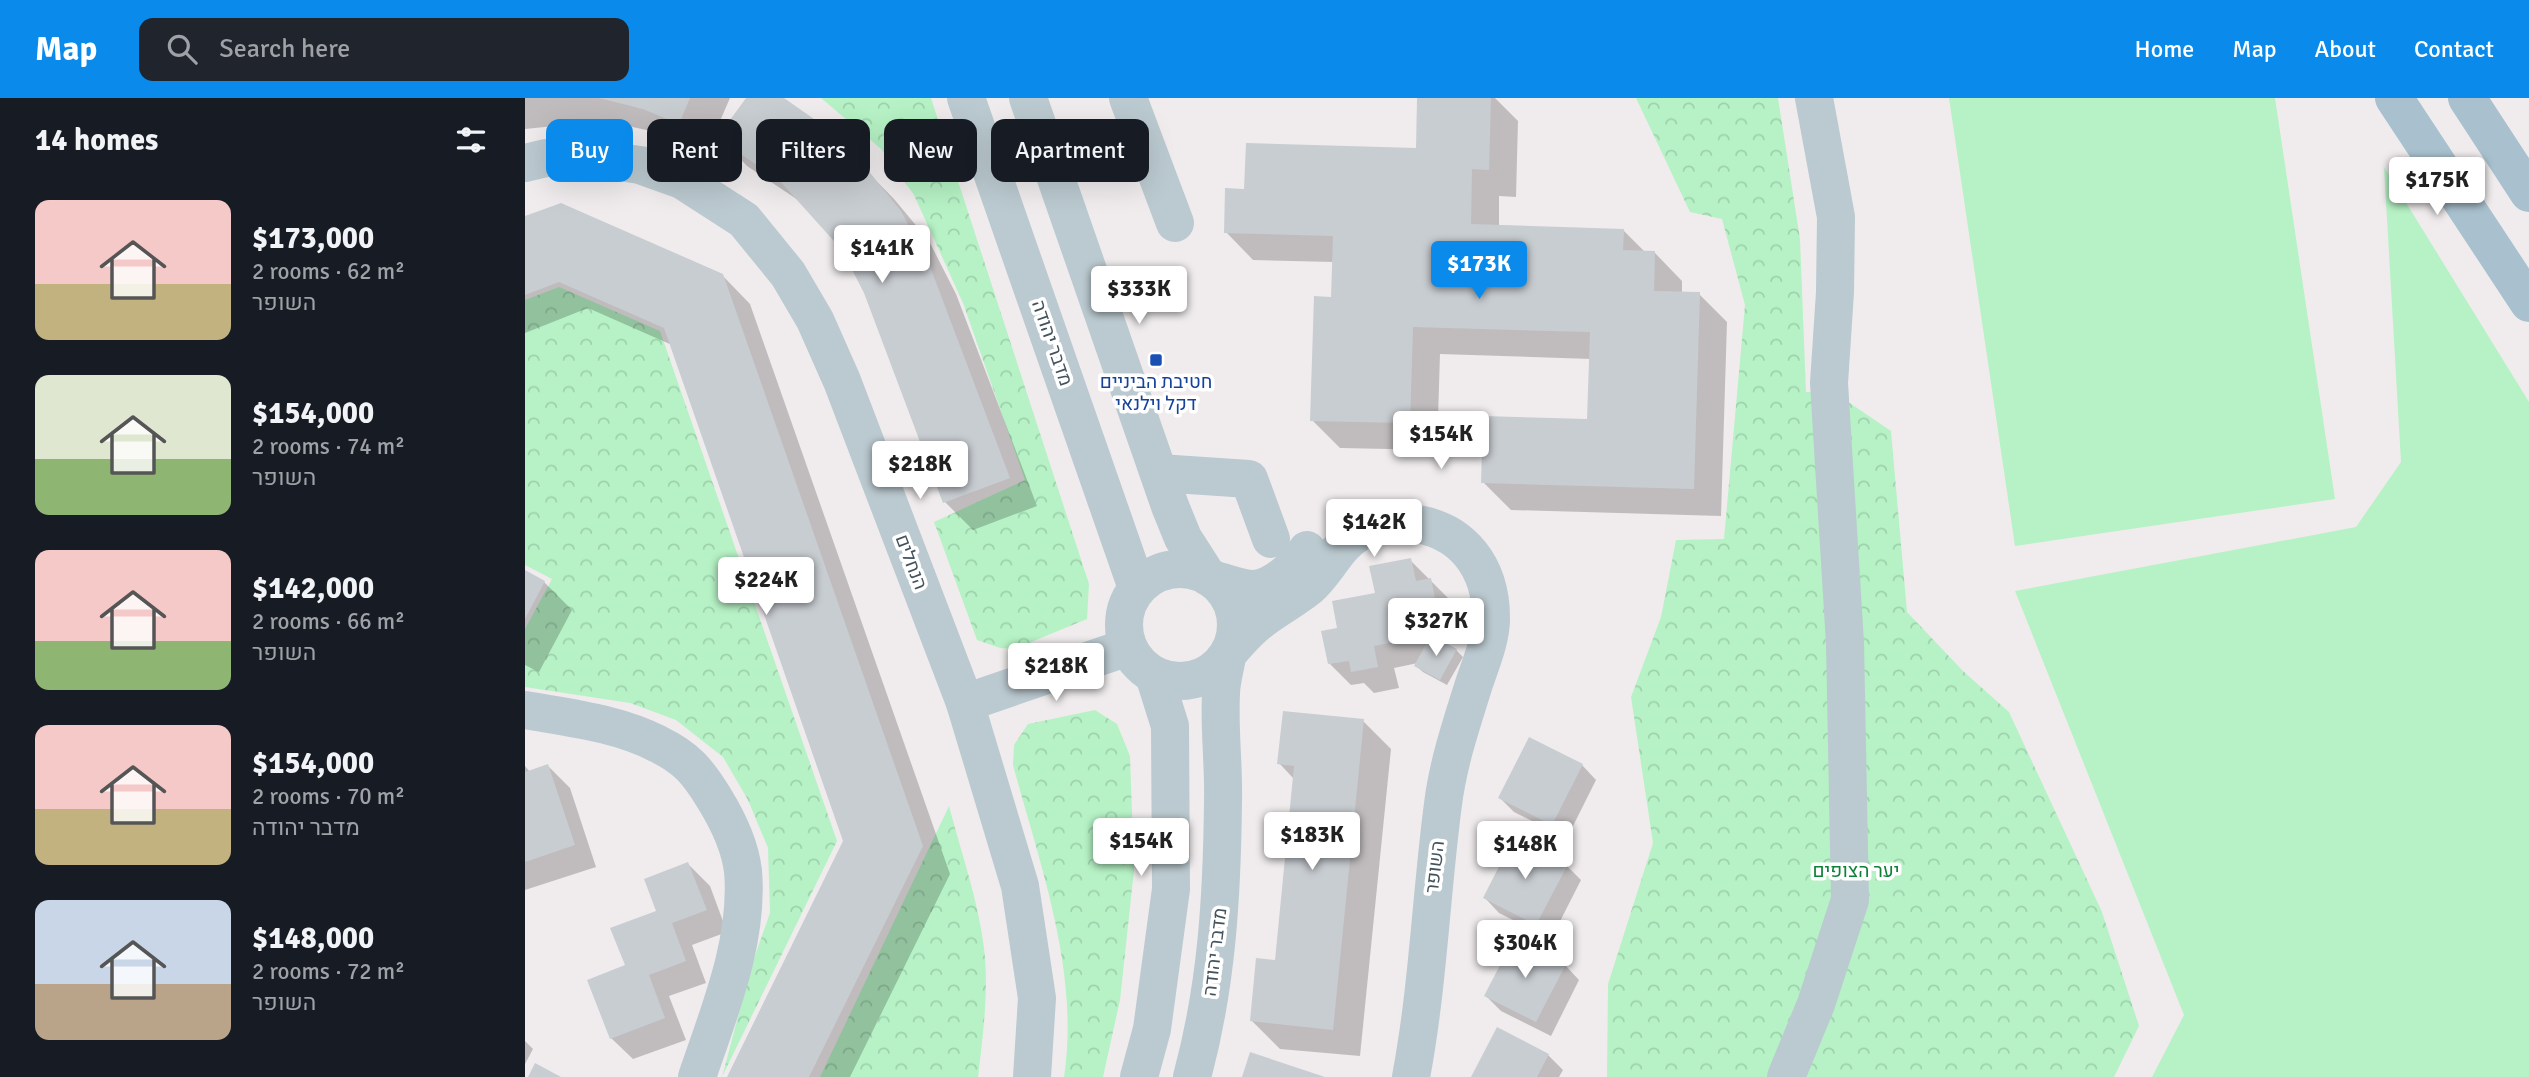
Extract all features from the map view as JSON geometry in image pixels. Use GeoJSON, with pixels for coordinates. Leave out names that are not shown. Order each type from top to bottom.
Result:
{"type":"FeatureCollection","features":[{"type":"Feature","properties":{"kind":"main road"},"geometry":{"type":"LineString","coordinates":[[2394,98],[2529,303]]}},
{"type":"Feature","properties":{"kind":"main road"},"geometry":{"type":"LineString","coordinates":[[2467,98],[2529,193]]}},
{"type":"Feature","properties":{"kind":"street","name":"מדבר יהודה"},"geometry":{"type":"LineString","coordinates":[[966,98],[1137,589]]}},
{"type":"Feature","properties":{"kind":"street"},"geometry":{"type":"LineString","coordinates":[[1028,98],[1182,538],[1212,579],[1228,595],[1237,620],[1235,639],[1229,653],[1208,674],[1189,681],[1170,681],[1154,675],[1139,663],[1128,647],[1123,625],[1127,605],[1137,589],[1152,576],[1178,569],[1197,571],[1212,579]]}},
{"type":"Feature","properties":{"kind":"street"},"geometry":{"type":"LineString","coordinates":[[1128,98],[1175,223]]}},
{"type":"Feature","properties":{"kind":"street"},"geometry":{"type":"LineString","coordinates":[[1786,1077],[1815,1004],[1850,900],[1845,643],[1829,383],[1835,292],[1836,218],[1814,98]]}},
{"type":"Feature","properties":{"kind":"street","name":"הנחלים"},"geometry":{"type":"LineString","coordinates":[[525,163],[546,158],[584,157],[640,165],[682,180],[744,220],[788,274],[815,320],[842,381],[965,703],[1020,887],[1037,998],[1032,1077]]}},
{"type":"Feature","properties":{"kind":"street"},"geometry":{"type":"LineString","coordinates":[[1159,473],[1249,479],[1271,539]]}},
{"type":"Feature","properties":{"kind":"street","name":"השופר"},"geometry":{"type":"LineString","coordinates":[[1212,579],[1254,589],[1271,583],[1291,568],[1328,524],[1364,501],[1384,497],[1432,499],[1458,509],[1476,522],[1494,542],[1504,564],[1504,609],[1481,662]]}},
{"type":"Feature","properties":{"kind":"street","name":"השופר"},"geometry":{"type":"LineString","coordinates":[[1229,653],[1254,625],[1308,588],[1346,542],[1357,533],[1373,526],[1403,522],[1426,525],[1446,532],[1473,557],[1485,577],[1491,621],[1489,639],[1463,718],[1443,801],[1411,1077]]}},
{"type":"Feature","properties":{"kind":"street"},"geometry":{"type":"LineString","coordinates":[[965,703],[1128,647]]}},
{"type":"Feature","properties":{"kind":"street","name":"מדבר יהודה"},"geometry":{"type":"LineString","coordinates":[[1192,1077],[1202,1040],[1212,981],[1222,892],[1224,762],[1221,693],[1229,653]]}},
{"type":"Feature","properties":{"kind":"street"},"geometry":{"type":"LineString","coordinates":[[1139,1077],[1152,1029],[1171,889],[1170,726],[1154,675]]}},
{"type":"Feature","properties":{"kind":"street"},"geometry":{"type":"LineString","coordinates":[[525,710],[616,727],[659,744],[696,768],[728,819],[743,869],[742,916],[726,992],[697,1077]]}},
{"type":"Feature","properties":{"kind":"green space"},"geometry":{"type":"Polygon","coordinates":[[[821,98],[931,98],[938,119],[884,119],[884,153],[870,140],[870,119],[846,119],[821,98]]]}},
{"type":"Feature","properties":{"kind":"green space","name":"יער הצופים"},"geometry":{"type":"Polygon","coordinates":[[[1636,98],[1778,98],[1800,239],[1806,392],[1835,393],[1891,431],[1907,612],[1963,671],[2009,712],[2102,912],[2139,1026],[2114,1077],[1607,1077],[1608,984],[1653,843],[1631,697],[1661,617],[1676,540],[1724,539],[1745,305],[1722,219],[1690,212],[1636,98]]]}},
{"type":"Feature","properties":{"kind":"green space"},"geometry":{"type":"Polygon","coordinates":[[[1949,98],[2275,98],[2335,499],[2015,546],[1949,98]]]}},
{"type":"Feature","properties":{"kind":"green space"},"geometry":{"type":"Polygon","coordinates":[[[2384,167],[2529,402],[2529,1077],[2152,1077],[2184,1015],[2015,591],[2356,527],[2401,462],[2384,167]]]}},
{"type":"Feature","properties":{"kind":"green space"},"geometry":{"type":"Polygon","coordinates":[[[905,182],[958,182],[1089,584],[1087,619],[1014,649],[1000,648],[977,640],[934,522],[1025,480],[963,303],[914,195],[905,182]]]}},
{"type":"Feature","properties":{"kind":"green space"},"geometry":{"type":"Polygon","coordinates":[[[559,287],[660,331],[837,841],[722,1077],[752,964],[770,913],[768,848],[748,800],[723,757],[676,720],[630,703],[525,687],[525,629],[552,579],[525,565],[525,300],[559,287]]]}},
{"type":"Feature","properties":{"kind":"green space"},"geometry":{"type":"Polygon","coordinates":[[[1095,710],[1117,724],[1130,756],[1134,870],[1120,1000],[1103,1077],[1064,1077],[1068,1038],[1062,959],[1055,919],[1013,765],[1014,745],[1028,724],[1095,710]]]}},
{"type":"Feature","properties":{"kind":"green space"},"geometry":{"type":"Polygon","coordinates":[[[949,806],[973,894],[984,948],[986,996],[978,1077],[820,1077],[949,806]]]}},
{"type":"Feature","properties":{"kind":"building"},"geometry":{"type":"Polygon","coordinates":[[[599,98],[690,98],[681,119],[667,119],[643,109],[599,98]]]}},
{"type":"Feature","properties":{"kind":"building"},"geometry":{"type":"Polygon","coordinates":[[[746,98],[784,98],[814,119],[756,119],[756,164],[742,155],[742,119],[731,119],[746,98]]]}},
{"type":"Feature","properties":{"kind":"building"},"geometry":{"type":"Polygon","coordinates":[[[1417,98],[1491,98],[1489,170],[1472,169],[1471,224],[1624,229],[1623,250],[1655,251],[1654,291],[1700,292],[1694,489],[1481,483],[1483,416],[1587,419],[1590,332],[1413,327],[1410,423],[1310,421],[1314,296],[1331,297],[1333,236],[1224,233],[1225,188],[1244,189],[1246,143],[1416,148],[1417,98]]]}},
{"type":"Feature","properties":{"kind":"building"},"geometry":{"type":"Polygon","coordinates":[[[870,173],[901,211],[929,264],[1010,478],[943,503],[864,293],[842,250],[781,182],[870,182],[870,173]]]}},
{"type":"Feature","properties":{"kind":"building"},"geometry":{"type":"Polygon","coordinates":[[[561,203],[723,274],[923,846],[809,1077],[727,1077],[843,841],[664,328],[559,282],[525,295],[525,216],[561,203]]]}},
{"type":"Feature","properties":{"kind":"building"},"geometry":{"type":"Polygon","coordinates":[[[1411,558],[1416,581],[1431,578],[1437,610],[1404,616],[1409,639],[1374,646],[1378,667],[1351,672],[1349,661],[1328,664],[1321,631],[1337,628],[1332,601],[1375,593],[1369,566],[1411,558]]]}},
{"type":"Feature","properties":{"kind":"building"},"geometry":{"type":"Polygon","coordinates":[[[525,570],[545,581],[525,619],[525,570]]]}},
{"type":"Feature","properties":{"kind":"building"},"geometry":{"type":"Polygon","coordinates":[[[1431,635],[1457,649],[1440,680],[1414,666],[1431,635]]]}},
{"type":"Feature","properties":{"kind":"building"},"geometry":{"type":"Polygon","coordinates":[[[1283,711],[1364,719],[1333,1030],[1250,1021],[1256,958],[1275,960],[1294,766],[1277,764],[1283,711]]]}},
{"type":"Feature","properties":{"kind":"building"},"geometry":{"type":"Polygon","coordinates":[[[1529,737],[1583,764],[1552,825],[1498,798],[1529,737]]]}},
{"type":"Feature","properties":{"kind":"building"},"geometry":{"type":"Polygon","coordinates":[[[548,764],[575,845],[525,862],[525,772],[548,764]]]}},
{"type":"Feature","properties":{"kind":"building"},"geometry":{"type":"Polygon","coordinates":[[[1514,837],[1568,864],[1536,925],[1483,898],[1514,837]]]}},
{"type":"Feature","properties":{"kind":"building"},"geometry":{"type":"Polygon","coordinates":[[[688,862],[707,910],[672,923],[686,961],[649,975],[665,1018],[610,1039],[587,980],[625,965],[610,928],[656,911],[644,879],[688,862]]]}},
{"type":"Feature","properties":{"kind":"building"},"geometry":{"type":"Polygon","coordinates":[[[1514,938],[1566,964],[1536,1022],[1484,996],[1514,938]]]}},
{"type":"Feature","properties":{"kind":"building"},"geometry":{"type":"Polygon","coordinates":[[[1497,1027],[1549,1054],[1537,1077],[1471,1077],[1497,1027]]]}},
{"type":"Feature","properties":{"kind":"building"},"geometry":{"type":"Polygon","coordinates":[[[1250,1052],[1325,1077],[1242,1077],[1250,1052]]]}},
{"type":"Feature","properties":{"kind":"building"},"geometry":{"type":"Polygon","coordinates":[[[535,1063],[561,1077],[528,1077],[535,1063]]]}},
{"type":"Feature","properties":{"kind":"place","name":"חטיבת הביניים דקל וילנאי"},"geometry":{"type":"Point","coordinates":[1156,360]}}]}
